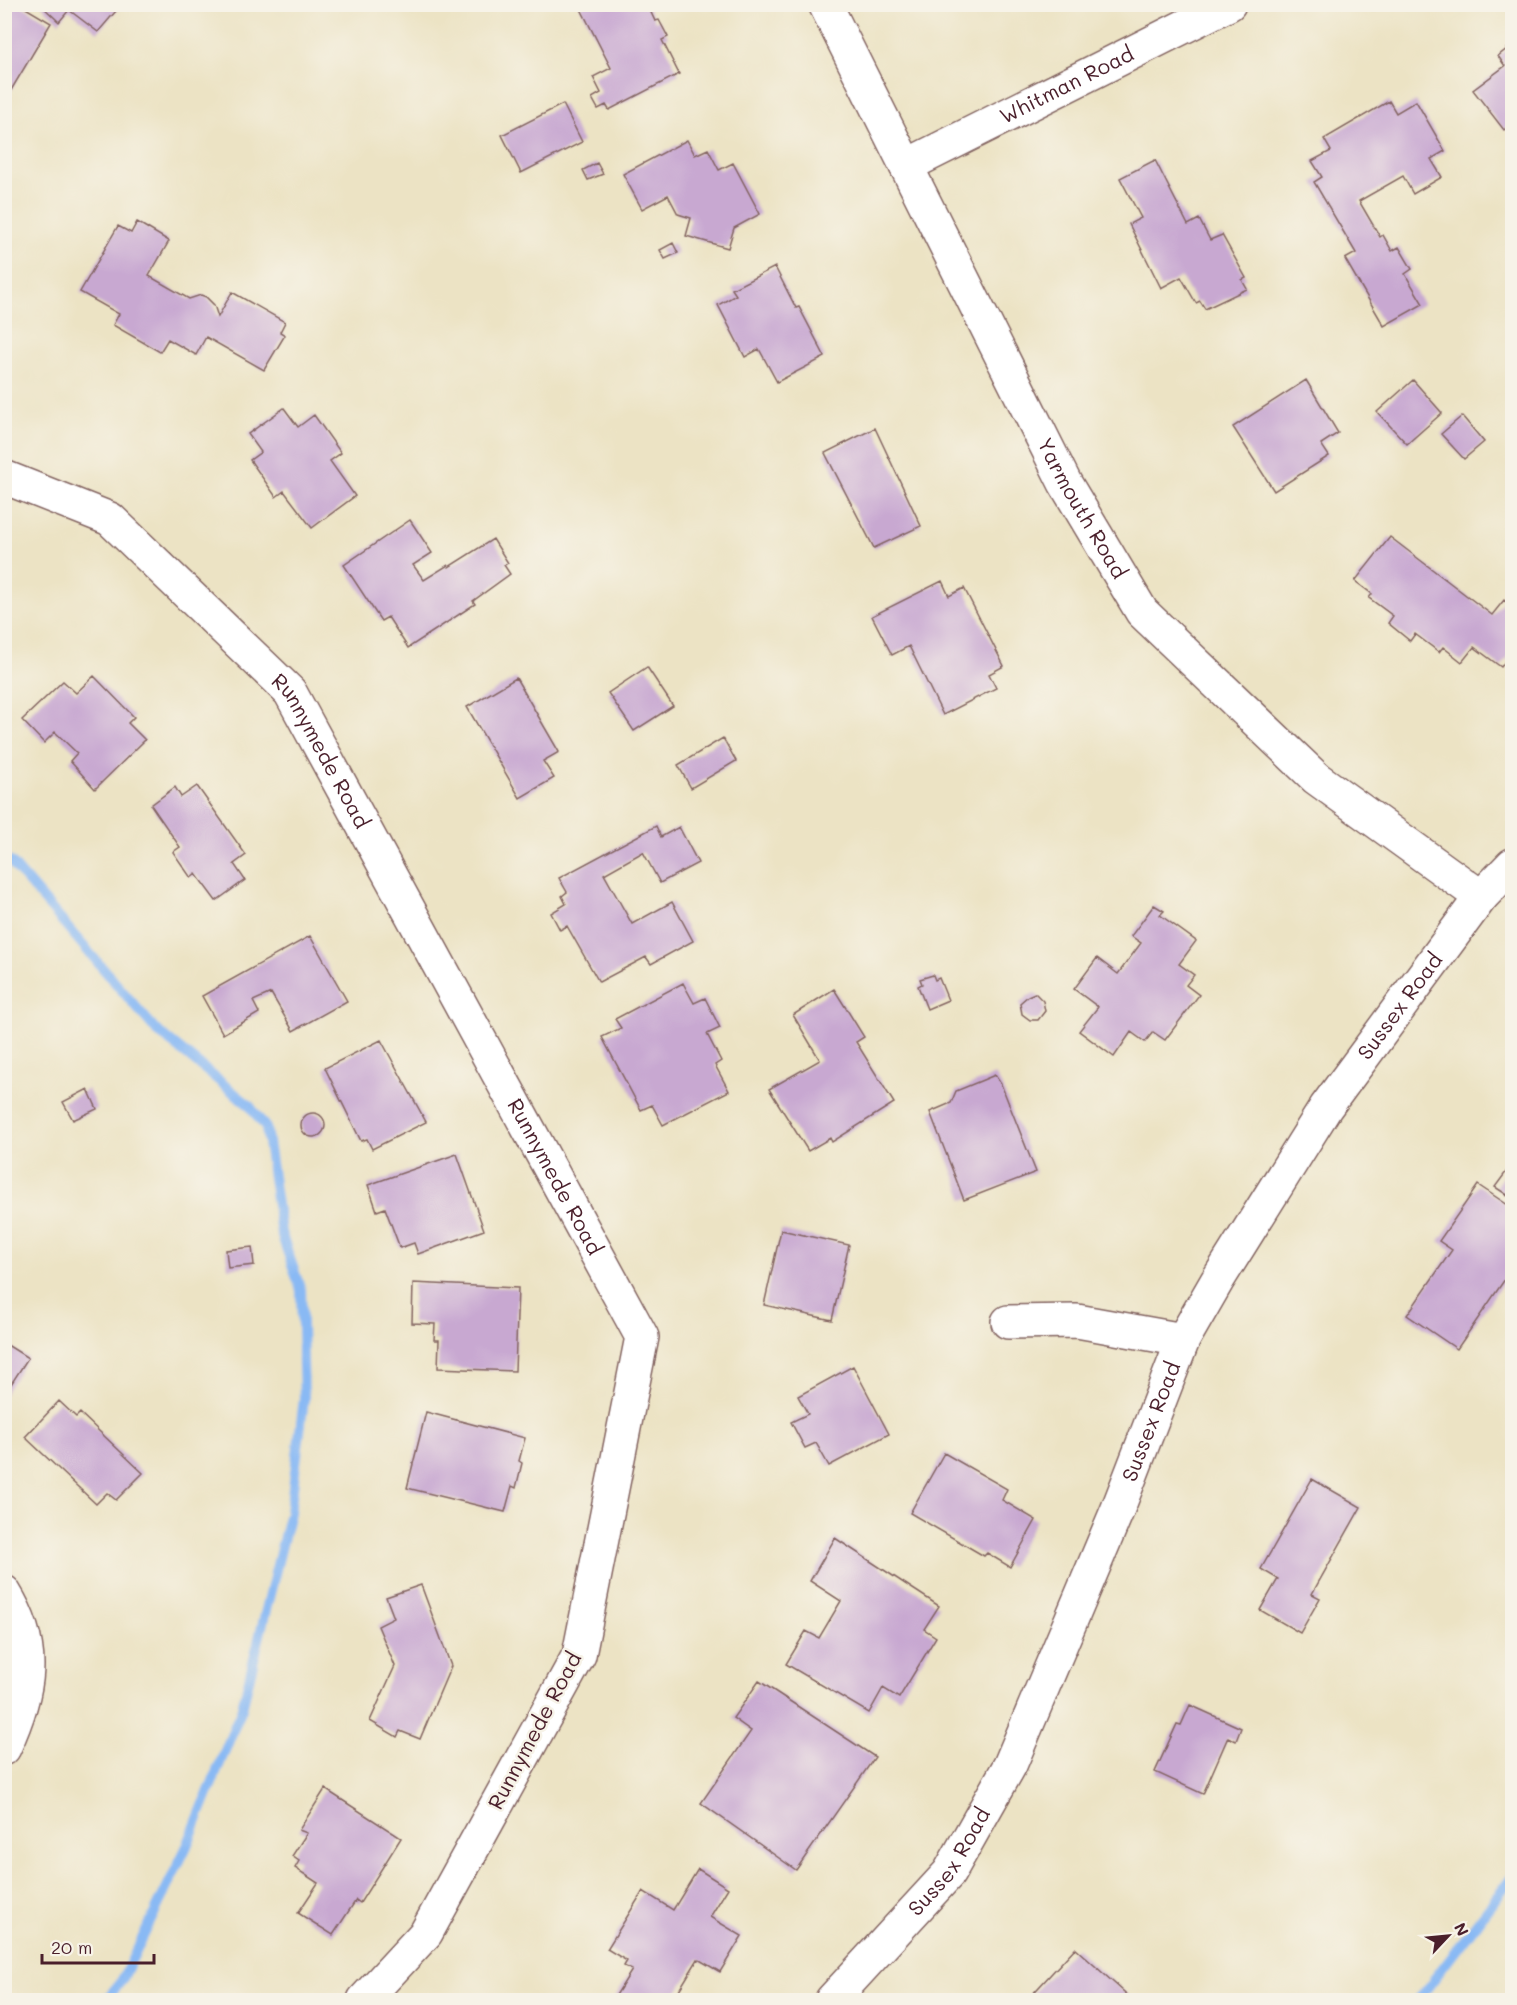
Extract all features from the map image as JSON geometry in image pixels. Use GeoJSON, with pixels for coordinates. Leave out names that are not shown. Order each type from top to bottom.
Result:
{"type":"FeatureCollection","features":[{"type":"Feature","properties":{"kind":"street","name":"Yarmouth Road"},"geometry":{"type":"LineString","coordinates":[[825,4],[1065,483],[1142,612],[1316,778],[1481,897]]}},
{"type":"Feature","properties":{"kind":"street","name":"Whitman Road"},"geometry":{"type":"LineString","coordinates":[[906,166],[1229,4]]}},
{"type":"Feature","properties":{"kind":"street","name":"Runnymede Road"},"geometry":{"type":"LineString","coordinates":[[4,477],[110,519],[290,692],[642,1337],[579,1655],[426,1933],[364,2001]]}},
{"type":"Feature","properties":{"kind":"street","name":"Sussex Road"},"geometry":{"type":"LineString","coordinates":[[832,2001],[949,1873],[1010,1765],[1116,1511],[1183,1340],[1261,1209],[1326,1107],[1481,897],[1512,865]]}},
{"type":"Feature","properties":{"kind":"street"},"geometry":{"type":"LineString","coordinates":[[1008,1322],[1077,1321],[1183,1340]]}},
{"type":"Feature","properties":{"kind":"street"},"geometry":{"type":"LineString","coordinates":[[4,1592],[16,1611],[25,1636],[28,1674],[19,1717],[4,1748]]}},
{"type":"Feature","properties":{"kind":"building"},"geometry":{"type":"Polygon","coordinates":[[[4,4],[19,4],[51,23],[4,102],[4,4]]]}},
{"type":"Feature","properties":{"kind":"building"},"geometry":{"type":"Polygon","coordinates":[[[40,4],[122,4],[98,32],[69,10],[59,22],[40,4]]]}},
{"type":"Feature","properties":{"kind":"building"},"geometry":{"type":"Polygon","coordinates":[[[585,4],[647,4],[655,21],[659,20],[668,37],[662,40],[679,74],[609,110],[606,105],[598,109],[592,98],[601,93],[593,77],[611,68],[580,7],[585,4]]]}},
{"type":"Feature","properties":{"kind":"building"},"geometry":{"type":"Polygon","coordinates":[[[1512,45],[1512,123],[1504,130],[1473,90],[1505,66],[1498,56],[1512,45]]]}},
{"type":"Feature","properties":{"kind":"building"},"geometry":{"type":"Polygon","coordinates":[[[1389,101],[1396,113],[1416,101],[1445,151],[1431,159],[1442,177],[1413,194],[1403,176],[1359,201],[1380,237],[1383,235],[1392,251],[1399,247],[1412,269],[1405,274],[1423,304],[1384,326],[1345,259],[1356,253],[1314,182],[1322,177],[1312,161],[1331,151],[1324,139],[1389,101]]]}},
{"type":"Feature","properties":{"kind":"building"},"geometry":{"type":"Polygon","coordinates":[[[563,104],[582,142],[521,173],[502,135],[563,104]]]}},
{"type":"Feature","properties":{"kind":"building"},"geometry":{"type":"Polygon","coordinates":[[[687,140],[695,155],[708,149],[719,170],[733,163],[760,214],[734,228],[728,248],[686,236],[691,218],[678,214],[668,195],[642,209],[623,174],[687,140]]]}},
{"type":"Feature","properties":{"kind":"building"},"geometry":{"type":"Polygon","coordinates":[[[1155,160],[1188,225],[1199,219],[1210,240],[1222,235],[1246,278],[1242,280],[1247,289],[1205,309],[1200,301],[1196,303],[1181,277],[1161,288],[1129,224],[1141,218],[1120,178],[1155,160]]]}},
{"type":"Feature","properties":{"kind":"building"},"geometry":{"type":"Polygon","coordinates":[[[597,163],[603,174],[588,180],[583,170],[597,163]]]}},
{"type":"Feature","properties":{"kind":"building"},"geometry":{"type":"Polygon","coordinates":[[[137,222],[169,241],[149,276],[189,299],[201,295],[206,297],[214,305],[218,317],[232,292],[285,322],[280,332],[285,335],[264,370],[206,337],[196,355],[168,339],[160,352],[113,325],[119,314],[80,292],[118,226],[131,233],[137,222]]]}},
{"type":"Feature","properties":{"kind":"building"},"geometry":{"type":"Polygon","coordinates":[[[673,243],[678,253],[665,259],[660,250],[673,243]]]}},
{"type":"Feature","properties":{"kind":"building"},"geometry":{"type":"Polygon","coordinates":[[[775,267],[825,357],[777,382],[759,349],[745,357],[718,305],[736,295],[732,289],[775,267]]]}},
{"type":"Feature","properties":{"kind":"building"},"geometry":{"type":"Polygon","coordinates":[[[1306,380],[1338,433],[1321,444],[1329,456],[1274,491],[1233,427],[1306,380]]]}},
{"type":"Feature","properties":{"kind":"building"},"geometry":{"type":"Polygon","coordinates":[[[1413,380],[1442,413],[1407,444],[1377,412],[1413,380]]]}},
{"type":"Feature","properties":{"kind":"building"},"geometry":{"type":"Polygon","coordinates":[[[284,408],[298,427],[314,415],[341,453],[330,461],[355,496],[312,528],[284,491],[276,497],[250,460],[261,452],[248,434],[284,408]]]}},
{"type":"Feature","properties":{"kind":"building"},"geometry":{"type":"Polygon","coordinates":[[[1462,416],[1484,442],[1464,459],[1441,434],[1462,416]]]}},
{"type":"Feature","properties":{"kind":"building"},"geometry":{"type":"Polygon","coordinates":[[[875,428],[921,526],[874,548],[825,453],[875,428]]]}},
{"type":"Feature","properties":{"kind":"building"},"geometry":{"type":"Polygon","coordinates":[[[410,520],[432,553],[413,565],[424,580],[493,539],[508,563],[504,565],[510,574],[473,601],[475,604],[408,648],[388,617],[381,621],[344,565],[410,520]]]}},
{"type":"Feature","properties":{"kind":"building"},"geometry":{"type":"Polygon","coordinates":[[[1390,537],[1492,615],[1504,600],[1512,607],[1512,652],[1501,667],[1474,647],[1462,662],[1443,647],[1439,652],[1415,634],[1410,641],[1388,623],[1393,616],[1369,598],[1372,594],[1355,581],[1390,537]]]}},
{"type":"Feature","properties":{"kind":"building"},"geometry":{"type":"Polygon","coordinates":[[[942,581],[949,596],[964,588],[1004,666],[989,674],[996,688],[943,715],[909,646],[892,655],[872,616],[942,581]]]}},
{"type":"Feature","properties":{"kind":"building"},"geometry":{"type":"Polygon","coordinates":[[[647,667],[673,706],[634,731],[608,693],[647,667]]]}},
{"type":"Feature","properties":{"kind":"building"},"geometry":{"type":"Polygon","coordinates":[[[94,676],[134,717],[128,723],[145,740],[95,789],[70,761],[77,753],[55,732],[44,743],[22,720],[63,681],[76,693],[94,676]]]}},
{"type":"Feature","properties":{"kind":"building"},"geometry":{"type":"Polygon","coordinates":[[[516,678],[559,752],[543,761],[554,778],[520,798],[467,707],[516,678]]]}},
{"type":"Feature","properties":{"kind":"building"},"geometry":{"type":"Polygon","coordinates":[[[723,738],[736,761],[691,788],[678,765],[723,738]]]}},
{"type":"Feature","properties":{"kind":"building"},"geometry":{"type":"Polygon","coordinates":[[[197,786],[246,855],[234,864],[245,880],[216,901],[196,874],[191,878],[173,852],[180,847],[151,805],[175,787],[181,797],[197,786]]]}},
{"type":"Feature","properties":{"kind":"building"},"geometry":{"type":"Polygon","coordinates":[[[656,826],[661,837],[679,827],[698,863],[660,883],[643,852],[604,874],[632,924],[672,902],[693,941],[651,964],[646,957],[599,982],[567,926],[560,930],[551,913],[566,904],[562,896],[567,892],[559,878],[656,826]]]}},
{"type":"Feature","properties":{"kind":"building"},"geometry":{"type":"Polygon","coordinates":[[[1154,905],[1164,911],[1160,915],[1196,941],[1179,964],[1194,975],[1186,985],[1199,995],[1165,1040],[1153,1032],[1145,1042],[1131,1032],[1114,1057],[1079,1031],[1098,1007],[1074,989],[1097,958],[1118,974],[1141,943],[1131,936],[1154,905]]]}},
{"type":"Feature","properties":{"kind":"building"},"geometry":{"type":"Polygon","coordinates":[[[310,936],[347,1001],[293,1031],[271,993],[253,1001],[259,1013],[223,1034],[202,996],[310,936]]]}},
{"type":"Feature","properties":{"kind":"building"},"geometry":{"type":"Polygon","coordinates":[[[933,975],[935,980],[939,978],[948,1000],[927,1009],[918,986],[922,984],[920,979],[933,975]]]}},
{"type":"Feature","properties":{"kind":"building"},"geometry":{"type":"Polygon","coordinates":[[[683,983],[694,1003],[705,998],[720,1028],[707,1034],[721,1061],[715,1065],[729,1091],[663,1125],[652,1105],[641,1110],[602,1037],[621,1028],[615,1019],[683,983]]]}},
{"type":"Feature","properties":{"kind":"building"},"geometry":{"type":"Polygon","coordinates":[[[834,989],[864,1037],[856,1042],[894,1103],[832,1142],[830,1138],[808,1151],[769,1089],[820,1060],[793,1015],[834,989]]]}},
{"type":"Feature","properties":{"kind":"building"},"geometry":{"type":"Polygon","coordinates":[[[1035,993],[1043,1001],[1045,1011],[1038,1020],[1030,1020],[1022,1014],[1020,1003],[1035,993]]]}},
{"type":"Feature","properties":{"kind":"building"},"geometry":{"type":"Polygon","coordinates":[[[381,1040],[426,1122],[372,1149],[367,1139],[361,1141],[325,1068],[381,1040]]]}},
{"type":"Feature","properties":{"kind":"building"},"geometry":{"type":"Polygon","coordinates":[[[995,1075],[1001,1084],[1036,1172],[964,1200],[930,1112],[951,1103],[956,1091],[995,1075]]]}},
{"type":"Feature","properties":{"kind":"building"},"geometry":{"type":"Polygon","coordinates":[[[88,1089],[97,1109],[73,1120],[63,1102],[88,1089]]]}},
{"type":"Feature","properties":{"kind":"building"},"geometry":{"type":"Polygon","coordinates":[[[313,1113],[321,1117],[325,1125],[321,1133],[313,1137],[305,1133],[301,1125],[305,1117],[313,1113]]]}},
{"type":"Feature","properties":{"kind":"building"},"geometry":{"type":"Polygon","coordinates":[[[457,1154],[484,1230],[418,1254],[414,1243],[400,1248],[385,1208],[377,1211],[368,1185],[457,1154]]]}},
{"type":"Feature","properties":{"kind":"building"},"geometry":{"type":"Polygon","coordinates":[[[1512,1164],[1512,1198],[1495,1187],[1512,1164]]]}},
{"type":"Feature","properties":{"kind":"building"},"geometry":{"type":"Polygon","coordinates":[[[1478,1185],[1508,1205],[1512,1199],[1512,1269],[1457,1349],[1407,1315],[1452,1250],[1439,1241],[1478,1185]]]}},
{"type":"Feature","properties":{"kind":"building"},"geometry":{"type":"Polygon","coordinates":[[[781,1230],[849,1245],[832,1320],[764,1305],[781,1230]]]}},
{"type":"Feature","properties":{"kind":"building"},"geometry":{"type":"Polygon","coordinates":[[[252,1247],[254,1265],[228,1268],[226,1250],[252,1247]]]}},
{"type":"Feature","properties":{"kind":"building"},"geometry":{"type":"Polygon","coordinates":[[[413,1283],[518,1288],[515,1371],[438,1368],[439,1340],[434,1340],[435,1324],[412,1323],[413,1283]]]}},
{"type":"Feature","properties":{"kind":"building"},"geometry":{"type":"Polygon","coordinates":[[[4,1343],[28,1358],[4,1395],[4,1343]]]}},
{"type":"Feature","properties":{"kind":"building"},"geometry":{"type":"Polygon","coordinates":[[[853,1366],[889,1434],[829,1466],[816,1443],[805,1448],[791,1422],[808,1414],[798,1396],[853,1366]]]}},
{"type":"Feature","properties":{"kind":"building"},"geometry":{"type":"Polygon","coordinates":[[[59,1401],[76,1417],[80,1413],[143,1473],[116,1500],[107,1493],[96,1504],[25,1437],[59,1401]]]}},
{"type":"Feature","properties":{"kind":"building"},"geometry":{"type":"Polygon","coordinates":[[[426,1412],[525,1438],[519,1461],[522,1463],[516,1488],[512,1486],[505,1512],[407,1488],[426,1412]]]}},
{"type":"Feature","properties":{"kind":"building"},"geometry":{"type":"Polygon","coordinates":[[[944,1453],[1007,1489],[1002,1500],[1036,1520],[1010,1567],[987,1553],[984,1556],[910,1513],[944,1453]]]}},
{"type":"Feature","properties":{"kind":"building"},"geometry":{"type":"Polygon","coordinates":[[[1312,1479],[1361,1507],[1312,1594],[1320,1598],[1300,1633],[1260,1610],[1278,1579],[1261,1569],[1312,1479]]]}},
{"type":"Feature","properties":{"kind":"building"},"geometry":{"type":"Polygon","coordinates":[[[835,1538],[939,1606],[924,1629],[936,1637],[899,1698],[883,1688],[869,1713],[786,1664],[806,1631],[819,1638],[841,1601],[810,1581],[835,1538]]]}},
{"type":"Feature","properties":{"kind":"building"},"geometry":{"type":"Polygon","coordinates":[[[421,1585],[451,1666],[420,1739],[400,1731],[397,1737],[370,1721],[395,1666],[378,1626],[394,1618],[386,1597],[421,1585]]]}},
{"type":"Feature","properties":{"kind":"building"},"geometry":{"type":"Polygon","coordinates":[[[759,1681],[875,1757],[796,1870],[701,1803],[751,1731],[733,1718],[759,1681]]]}},
{"type":"Feature","properties":{"kind":"building"},"geometry":{"type":"Polygon","coordinates":[[[1190,1705],[1241,1728],[1236,1741],[1228,1737],[1203,1794],[1155,1772],[1177,1724],[1181,1725],[1190,1705]]]}},
{"type":"Feature","properties":{"kind":"building"},"geometry":{"type":"Polygon","coordinates":[[[325,1789],[401,1838],[360,1903],[356,1900],[333,1935],[298,1913],[318,1883],[295,1868],[299,1861],[292,1856],[307,1833],[299,1830],[325,1789]]]}},
{"type":"Feature","properties":{"kind":"building"},"geometry":{"type":"Polygon","coordinates":[[[698,1869],[728,1888],[710,1917],[742,1936],[720,1972],[698,1959],[673,2000],[613,2000],[632,1970],[624,1966],[627,1961],[607,1949],[643,1891],[673,1910],[698,1869]]]}},
{"type":"Feature","properties":{"kind":"building"},"geometry":{"type":"Polygon","coordinates":[[[1075,1948],[1133,2000],[1027,2000],[1075,1948]]]}},
{"type":"Feature","properties":{"kind":"waterway"},"geometry":{"type":"LineString","coordinates":[[4,858],[11,862],[156,1030],[249,1105],[266,1128],[281,1233],[301,1290],[304,1399],[290,1512],[242,1708],[187,1846],[122,1980],[106,2000]]}},
{"type":"Feature","properties":{"kind":"waterway"},"geometry":{"type":"LineString","coordinates":[[1418,2000],[1512,1877]]}}]}
